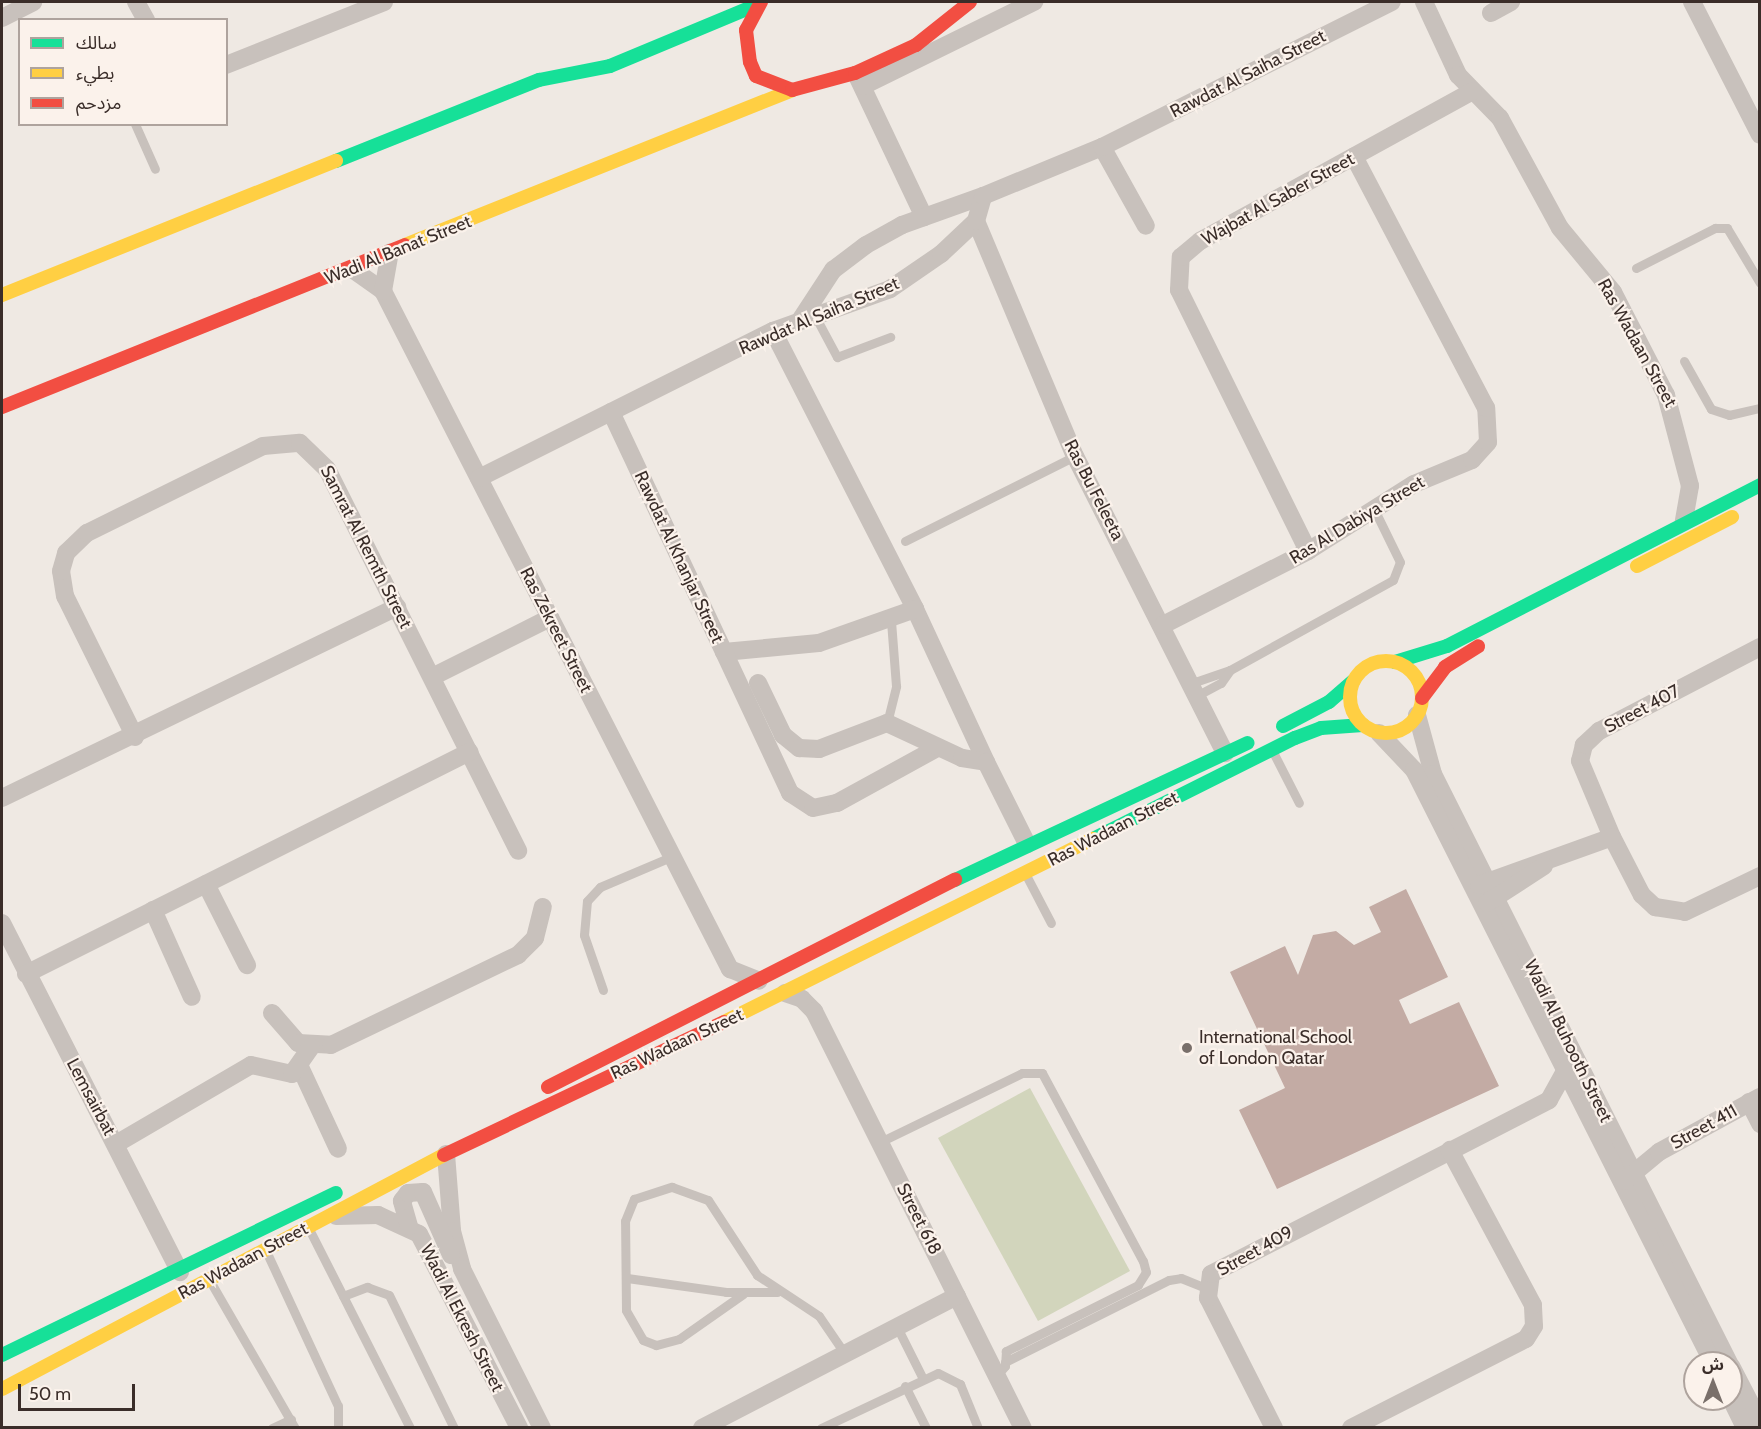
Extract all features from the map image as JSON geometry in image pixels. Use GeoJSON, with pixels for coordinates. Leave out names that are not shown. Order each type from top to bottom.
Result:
{"type":"FeatureCollection","features":[{"type":"Feature","properties":{"kind":"street"},"geometry":{"type":"LineString","coordinates":[[2,18],[33,2]]}},
{"type":"Feature","properties":{"kind":"street"},"geometry":{"type":"LineString","coordinates":[[136,2],[145,18]]}},
{"type":"Feature","properties":{"kind":"street"},"geometry":{"type":"LineString","coordinates":[[228,63],[384,2]]}},
{"type":"Feature","properties":{"kind":"street","name":"Wadi Al Banat Street"},"geometry":{"type":"LineString","coordinates":[[2,407],[792,90],[859,79],[916,45],[970,2]]}},
{"type":"Feature","properties":{"kind":"street"},"geometry":{"type":"LineString","coordinates":[[924,217],[859,79],[1034,2]]}},
{"type":"Feature","properties":{"kind":"street","name":"Rawdat Al Saiha Street"},"geometry":{"type":"LineString","coordinates":[[807,316],[833,270],[866,245],[924,217],[983,196],[1102,147],[1392,2]]}},
{"type":"Feature","properties":{"kind":"street","name":"Ras Wadaan Street"},"geometry":{"type":"LineString","coordinates":[[1425,2],[1458,75],[1500,118],[1560,228],[1622,308],[1675,414],[1690,486],[1684,521]]}},
{"type":"Feature","properties":{"kind":"street"},"geometry":{"type":"LineString","coordinates":[[1491,13],[1511,2]]}},
{"type":"Feature","properties":{"kind":"street"},"geometry":{"type":"LineString","coordinates":[[1692,2],[1757,124]]}},
{"type":"Feature","properties":{"kind":"street"},"geometry":{"type":"LineString","coordinates":[[760,3],[746,30],[753,69],[756,76],[792,90]]}},
{"type":"Feature","properties":{"kind":"street"},"geometry":{"type":"LineString","coordinates":[[2,295],[539,80],[610,66],[760,3]]}},
{"type":"Feature","properties":{"kind":"street","name":"Wajbat Al Saber Street"},"geometry":{"type":"LineString","coordinates":[[1308,551],[1179,290],[1178,268],[1200,241],[1473,91]]}},
{"type":"Feature","properties":{"kind":"street"},"geometry":{"type":"LineString","coordinates":[[1102,147],[1146,226]]}},
{"type":"Feature","properties":{"kind":"street","name":"Ras Al Dabiya Street"},"geometry":{"type":"LineString","coordinates":[[1163,625],[1308,551],[1414,484],[1472,460],[1485,449],[1490,432],[1486,408],[1354,157]]}},
{"type":"Feature","properties":{"kind":"street"},"geometry":{"type":"LineString","coordinates":[[976,221],[983,196]]}},
{"type":"Feature","properties":{"kind":"street","name":"Rawdat Al Saiha Street"},"geometry":{"type":"LineString","coordinates":[[479,478],[773,331],[807,316],[890,289],[941,254],[976,221]]}},
{"type":"Feature","properties":{"kind":"street","name":"Ras Bu Feleeta"},"geometry":{"type":"LineString","coordinates":[[976,221],[1075,456],[1163,625],[1225,753]]}},
{"type":"Feature","properties":{"kind":"street"},"geometry":{"type":"LineString","coordinates":[[384,291],[390,253]]}},
{"type":"Feature","properties":{"kind":"street","name":"Ras Zekreet Street"},"geometry":{"type":"LineString","coordinates":[[352,268],[384,291],[730,969]]}},
{"type":"Feature","properties":{"kind":"street"},"geometry":{"type":"LineString","coordinates":[[773,331],[915,609],[1027,844]]}},
{"type":"Feature","properties":{"kind":"street","name":"Rawdat Al Khanjar Street"},"geometry":{"type":"LineString","coordinates":[[611,412],[723,652],[819,643],[891,621],[915,609]]}},
{"type":"Feature","properties":{"kind":"street","name":"Samrat Al Remth Street"},"geometry":{"type":"LineString","coordinates":[[135,737],[62,588],[66,553],[87,533],[263,446],[300,443],[320,458],[518,851]]}},
{"type":"Feature","properties":{"kind":"street"},"geometry":{"type":"LineString","coordinates":[[1760,485],[1684,521],[1447,646],[1395,662],[1366,666],[1353,681],[1350,705],[1371,729],[1405,728],[1445,667],[1465,652],[1760,504]]}},
{"type":"Feature","properties":{"kind":"street"},"geometry":{"type":"LineString","coordinates":[[1690,486],[1722,504]]}},
{"type":"Feature","properties":{"kind":"street"},"geometry":{"type":"LineString","coordinates":[[2,798],[135,737],[396,607]]}},
{"type":"Feature","properties":{"kind":"street"},"geometry":{"type":"LineString","coordinates":[[432,677],[550,618]]}},
{"type":"Feature","properties":{"kind":"street","name":"Street 407"},"geometry":{"type":"LineString","coordinates":[[1760,647],[1587,741],[1580,768],[1642,895],[1670,912],[1696,908],[1760,876]]}},
{"type":"Feature","properties":{"kind":"street"},"geometry":{"type":"LineString","coordinates":[[723,652],[790,793],[813,808],[837,803],[938,747]]}},
{"type":"Feature","properties":{"kind":"street"},"geometry":{"type":"LineString","coordinates":[[1395,662],[1415,675],[1420,707]]}},
{"type":"Feature","properties":{"kind":"street","name":"Ras Wadaan Street"},"geometry":{"type":"LineString","coordinates":[[2,1355],[180,1272],[1027,844],[1316,710],[1353,681]]}},
{"type":"Feature","properties":{"kind":"street"},"geometry":{"type":"LineString","coordinates":[[758,683],[783,735],[799,747],[819,749],[887,723],[938,747],[986,762]]}},
{"type":"Feature","properties":{"kind":"street","name":"Wadi Al Buhooth Street"},"geometry":{"type":"LineString","coordinates":[[1420,707],[1427,760],[1482,883],[1618,1160],[1722,1351]]}},
{"type":"Feature","properties":{"kind":"street","name":"Ras Wadaan Street"},"geometry":{"type":"LineString","coordinates":[[2,1389],[446,1154],[817,977],[1272,749],[1321,728],[1371,729]]}},
{"type":"Feature","properties":{"kind":"street","name":"Wadi Al Buhooth Street"},"geometry":{"type":"LineString","coordinates":[[1371,729],[1414,770],[1482,883]]}},
{"type":"Feature","properties":{"kind":"street"},"geometry":{"type":"LineString","coordinates":[[26,975],[469,752]]}},
{"type":"Feature","properties":{"kind":"street"},"geometry":{"type":"LineString","coordinates":[[1482,883],[1545,865],[1612,837]]}},
{"type":"Feature","properties":{"kind":"street"},"geometry":{"type":"LineString","coordinates":[[1491,901],[1545,865]]}},
{"type":"Feature","properties":{"kind":"street"},"geometry":{"type":"LineString","coordinates":[[206,884],[247,965]]}},
{"type":"Feature","properties":{"kind":"street","name":"Wadi Al Buhooth Street"},"geometry":{"type":"LineString","coordinates":[[1491,901],[1566,1069],[1583,1103],[1618,1160]]}},
{"type":"Feature","properties":{"kind":"street"},"geometry":{"type":"LineString","coordinates":[[272,1013],[288,1036],[311,1047],[331,1045],[518,955],[535,938],[543,907]]}},
{"type":"Feature","properties":{"kind":"street"},"geometry":{"type":"LineString","coordinates":[[153,910],[192,997]]}},
{"type":"Feature","properties":{"kind":"street","name":"Lemsairbat"},"geometry":{"type":"LineString","coordinates":[[2,923],[26,975],[116,1144],[180,1272]]}},
{"type":"Feature","properties":{"kind":"street"},"geometry":{"type":"LineString","coordinates":[[725,998],[730,969],[759,981]]}},
{"type":"Feature","properties":{"kind":"street"},"geometry":{"type":"LineString","coordinates":[[814,1011],[817,977]]}},
{"type":"Feature","properties":{"kind":"street","name":"Street 618"},"geometry":{"type":"LineString","coordinates":[[784,993],[802,999],[814,1011],[957,1296],[1001,1368],[1023,1428]]}},
{"type":"Feature","properties":{"kind":"street"},"geometry":{"type":"LineString","coordinates":[[116,1144],[251,1065],[286,1076],[300,1067],[311,1047]]}},
{"type":"Feature","properties":{"kind":"street"},"geometry":{"type":"LineString","coordinates":[[300,1067],[338,1149]]}},
{"type":"Feature","properties":{"kind":"street"},"geometry":{"type":"LineString","coordinates":[[1549,1100],[1561,1087],[1566,1069]]}},
{"type":"Feature","properties":{"kind":"street","name":"Street 411"},"geometry":{"type":"LineString","coordinates":[[1628,1179],[1659,1152],[1754,1099],[1760,1124]]}},
{"type":"Feature","properties":{"kind":"street"},"geometry":{"type":"LineString","coordinates":[[1549,1100],[1583,1103]]}},
{"type":"Feature","properties":{"kind":"street","name":"Street 409"},"geometry":{"type":"LineString","coordinates":[[1274,1428],[1206,1288],[1218,1268],[1549,1100]]}},
{"type":"Feature","properties":{"kind":"street"},"geometry":{"type":"LineString","coordinates":[[1351,1428],[1526,1339],[1534,1326],[1533,1305],[1450,1150]]}},
{"type":"Feature","properties":{"kind":"street","name":"Street 411"},"geometry":{"type":"LineString","coordinates":[[1618,1160],[1659,1152]]}},
{"type":"Feature","properties":{"kind":"street","name":"Wadi Al Ekresh Street"},"geometry":{"type":"LineString","coordinates":[[446,1154],[452,1231],[466,1280],[542,1428]]}},
{"type":"Feature","properties":{"kind":"street","name":"Wadi Al Buhooth Street"},"geometry":{"type":"LineString","coordinates":[[1628,1179],[1707,1351]]}},
{"type":"Feature","properties":{"kind":"street"},"geometry":{"type":"LineString","coordinates":[[409,1226],[402,1201],[408,1193],[423,1192],[466,1280]]}},
{"type":"Feature","properties":{"kind":"street","name":"Wadi Al Ekresh Street"},"geometry":{"type":"LineString","coordinates":[[315,1223],[365,1214],[409,1226],[429,1250],[519,1428]]}},
{"type":"Feature","properties":{"kind":"street"},"geometry":{"type":"LineString","coordinates":[[702,1428],[957,1296]]}},
{"type":"Feature","properties":{"kind":"street","name":"Wadi Al Buhooth Street"},"geometry":{"type":"LineString","coordinates":[[1743,1390],[1760,1422]]}},
{"type":"Feature","properties":{"kind":"street"},"geometry":{"type":"LineString","coordinates":[[1737,1411],[1745,1428]]}},
{"type":"Feature","properties":{"kind":"lane"},"geometry":{"type":"LineString","coordinates":[[136,126],[155,169]]}},
{"type":"Feature","properties":{"kind":"lane"},"geometry":{"type":"LineString","coordinates":[[1636,268],[1715,228],[1727,228],[1757,271],[1760,283]]}},
{"type":"Feature","properties":{"kind":"lane"},"geometry":{"type":"LineString","coordinates":[[807,316],[837,357],[890,337]]}},
{"type":"Feature","properties":{"kind":"lane"},"geometry":{"type":"LineString","coordinates":[[1684,362],[1711,409],[1729,415],[1760,408]]}},
{"type":"Feature","properties":{"kind":"lane"},"geometry":{"type":"LineString","coordinates":[[905,541],[1075,456]]}},
{"type":"Feature","properties":{"kind":"lane"},"geometry":{"type":"LineString","coordinates":[[1195,689],[1393,580],[1400,562],[1374,508]]}},
{"type":"Feature","properties":{"kind":"lane"},"geometry":{"type":"LineString","coordinates":[[887,723],[896,686],[891,621]]}},
{"type":"Feature","properties":{"kind":"lane"},"geometry":{"type":"LineString","coordinates":[[1195,689],[1221,683],[1230,670]]}},
{"type":"Feature","properties":{"kind":"lane"},"geometry":{"type":"LineString","coordinates":[[1272,749],[1299,803]]}},
{"type":"Feature","properties":{"kind":"lane"},"geometry":{"type":"LineString","coordinates":[[603,990],[584,935],[587,901],[600,886],[673,856]]}},
{"type":"Feature","properties":{"kind":"lane"},"geometry":{"type":"LineString","coordinates":[[1024,873],[1051,923]]}},
{"type":"Feature","properties":{"kind":"lane"},"geometry":{"type":"LineString","coordinates":[[880,1142],[1029,1071],[1047,1078],[1146,1272],[1137,1285],[1006,1351],[1001,1368]]}},
{"type":"Feature","properties":{"kind":"lane"},"geometry":{"type":"LineString","coordinates":[[743,1294],[679,1339],[656,1345],[643,1341],[628,1320],[628,1207],[642,1194],[672,1187],[697,1194],[716,1208],[748,1264],[777,1292],[819,1316],[845,1354]]}},
{"type":"Feature","properties":{"kind":"lane"},"geometry":{"type":"LineString","coordinates":[[315,1223],[343,1296],[410,1428]]}},
{"type":"Feature","properties":{"kind":"lane"},"geometry":{"type":"LineString","coordinates":[[265,1249],[338,1406],[338,1428]]}},
{"type":"Feature","properties":{"kind":"lane"},"geometry":{"type":"LineString","coordinates":[[627,1278],[743,1294],[777,1292]]}},
{"type":"Feature","properties":{"kind":"lane"},"geometry":{"type":"LineString","coordinates":[[1001,1368],[1169,1280],[1181,1278],[1206,1288]]}},
{"type":"Feature","properties":{"kind":"lane"},"geometry":{"type":"LineString","coordinates":[[208,1279],[293,1423],[272,1428]]}},
{"type":"Feature","properties":{"kind":"lane"},"geometry":{"type":"LineString","coordinates":[[343,1296],[367,1287],[389,1295],[454,1428]]}},
{"type":"Feature","properties":{"kind":"lane"},"geometry":{"type":"LineString","coordinates":[[897,1327],[922,1377]]}},
{"type":"Feature","properties":{"kind":"lane"},"geometry":{"type":"LineString","coordinates":[[820,1428],[922,1377],[938,1372],[954,1378],[978,1428]]}},
{"type":"Feature","properties":{"kind":"lane"},"geometry":{"type":"LineString","coordinates":[[905,1386],[926,1428]]}},
{"type":"Feature","properties":{"kind":"green space"},"geometry":{"type":"Polygon","coordinates":[[[1030,1088],[1130,1271],[1038,1321],[938,1138],[1030,1088]]]}},
{"type":"Feature","properties":{"kind":"building"},"geometry":{"type":"Polygon","coordinates":[[[1406,889],[1448,977],[1399,1000],[1410,1024],[1459,1002],[1499,1086],[1277,1189],[1239,1110],[1285,1088],[1230,972],[1285,946],[1298,975],[1313,935],[1336,931],[1354,945],[1381,932],[1369,907],[1406,889]]]}},
{"type":"Feature","properties":{"kind":"traffic: fast"},"geometry":{"type":"LineString","coordinates":[[336,161],[539,80],[610,66],[759,4]]}},
{"type":"Feature","properties":{"kind":"traffic: fast"},"geometry":{"type":"LineString","coordinates":[[1395,662],[1447,646],[1760,485]]}},
{"type":"Feature","properties":{"kind":"traffic: fast"},"geometry":{"type":"LineString","coordinates":[[1283,726],[1329,702],[1353,681]]}},
{"type":"Feature","properties":{"kind":"traffic: fast"},"geometry":{"type":"LineString","coordinates":[[1093,839],[1295,738],[1321,728],[1363,725]]}},
{"type":"Feature","properties":{"kind":"traffic: fast"},"geometry":{"type":"LineString","coordinates":[[955,880],[1247,743]]}},
{"type":"Feature","properties":{"kind":"traffic: fast"},"geometry":{"type":"LineString","coordinates":[[2,1355],[336,1193]]}},
{"type":"Feature","properties":{"kind":"traffic: slow"},"geometry":{"type":"LineString","coordinates":[[405,245],[792,90]]}},
{"type":"Feature","properties":{"kind":"traffic: slow"},"geometry":{"type":"LineString","coordinates":[[2,295],[336,161]]}},
{"type":"Feature","properties":{"kind":"traffic: slow"},"geometry":{"type":"LineString","coordinates":[[1637,566],[1732,517]]}},
{"type":"Feature","properties":{"kind":"traffic: slow"},"geometry":{"type":"LineString","coordinates":[[1393,661],[1412,671],[1420,683],[1422,697],[1420,711],[1412,723],[1400,731],[1379,733],[1360,723],[1352,711],[1350,690],[1360,671],[1372,663],[1393,661]]}},
{"type":"Feature","properties":{"kind":"traffic: slow"},"geometry":{"type":"LineString","coordinates":[[724,1022],[1093,839]]}},
{"type":"Feature","properties":{"kind":"traffic: slow"},"geometry":{"type":"LineString","coordinates":[[2,1389],[444,1155]]}},
{"type":"Feature","properties":{"kind":"traffic: jam"},"geometry":{"type":"LineString","coordinates":[[761,2],[746,30],[750,62],[756,76],[792,90],[855,73],[916,45],[970,2]]}},
{"type":"Feature","properties":{"kind":"traffic: jam"},"geometry":{"type":"LineString","coordinates":[[2,407],[405,245]]}},
{"type":"Feature","properties":{"kind":"traffic: jam"},"geometry":{"type":"LineString","coordinates":[[1422,698],[1445,667],[1478,646]]}},
{"type":"Feature","properties":{"kind":"traffic: jam"},"geometry":{"type":"LineString","coordinates":[[548,1087],[955,880]]}},
{"type":"Feature","properties":{"kind":"traffic: jam"},"geometry":{"type":"LineString","coordinates":[[444,1155],[724,1022]]}},
{"type":"Feature","properties":{"kind":"place","name":"International School of London Qatar"},"geometry":{"type":"Point","coordinates":[1187,1048]}}]}
